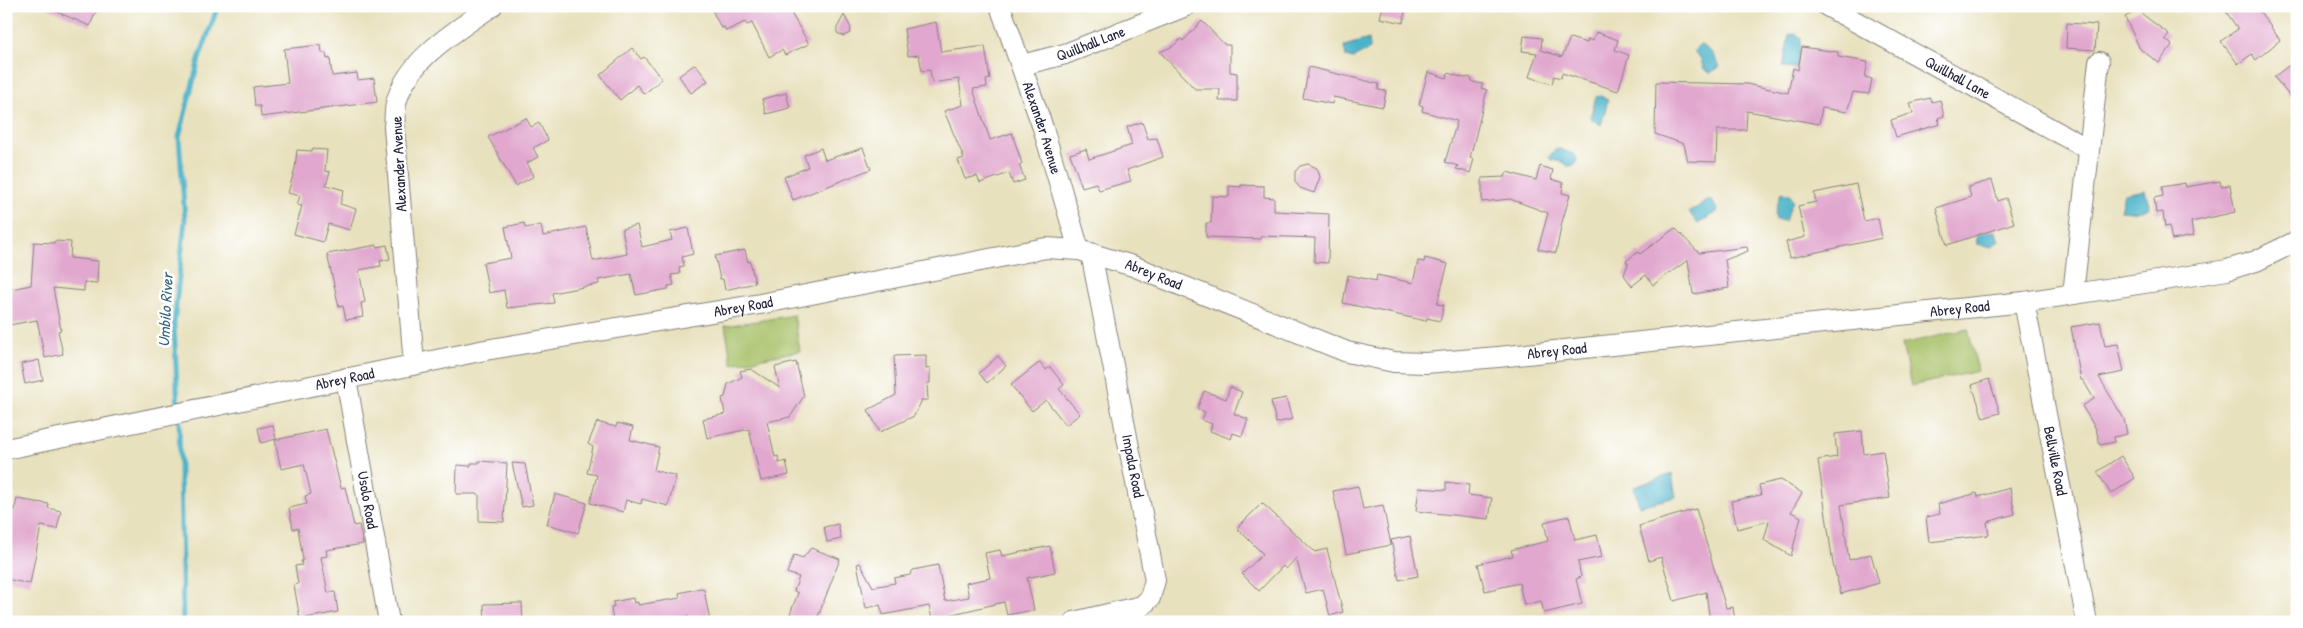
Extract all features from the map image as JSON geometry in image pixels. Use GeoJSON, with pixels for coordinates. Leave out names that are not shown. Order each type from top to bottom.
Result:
{"type":"FeatureCollection","features":[{"type":"Feature","properties":{"kind":"street","name":"Alexander Avenue"},"geometry":{"type":"LineString","coordinates":[[414,364],[394,127],[397,100],[404,84],[432,50],[443,40],[492,6]]}},
{"type":"Feature","properties":{"kind":"street","name":"Alexander Avenue"},"geometry":{"type":"LineString","coordinates":[[1000,6],[1022,65],[1085,252]]}},
{"type":"Feature","properties":{"kind":"street","name":"Quillhall Lane"},"geometry":{"type":"LineString","coordinates":[[1022,65],[1065,54],[1186,6]]}},
{"type":"Feature","properties":{"kind":"street","name":"Quillhall Lane"},"geometry":{"type":"LineString","coordinates":[[1827,6],[2088,149]]}},
{"type":"Feature","properties":{"kind":"street"},"geometry":{"type":"LineString","coordinates":[[2073,294],[2099,62]]}},
{"type":"Feature","properties":{"kind":"street","name":"Abrey Road"},"geometry":{"type":"LineString","coordinates":[[6,449],[220,406],[414,364],[615,327],[760,304],[1046,248],[1085,252],[1133,266],[1327,345],[1377,360],[1426,363],[2024,302],[2227,270],[2256,261],[2297,241]]}},
{"type":"Feature","properties":{"kind":"street","name":"Impala Road"},"geometry":{"type":"LineString","coordinates":[[1074,622],[1142,606],[1150,598],[1155,580],[1085,252]]}},
{"type":"Feature","properties":{"kind":"street","name":"Bellville Road"},"geometry":{"type":"LineString","coordinates":[[2024,302],[2087,622]]}},
{"type":"Feature","properties":{"kind":"street","name":"Usolo Road"},"geometry":{"type":"LineString","coordinates":[[346,378],[389,622]]}},
{"type":"Feature","properties":{"kind":"green space"},"geometry":{"type":"Polygon","coordinates":[[[794,315],[800,351],[732,364],[725,326],[794,315]]]}},
{"type":"Feature","properties":{"kind":"green space"},"geometry":{"type":"Polygon","coordinates":[[[1968,329],[1978,371],[1911,386],[1902,344],[1968,329]]]}},
{"type":"Feature","properties":{"kind":"water"},"geometry":{"type":"Polygon","coordinates":[[[1796,33],[1801,38],[1797,68],[1783,67],[1789,35],[1796,33]]]}},
{"type":"Feature","properties":{"kind":"water"},"geometry":{"type":"Polygon","coordinates":[[[1369,39],[1370,49],[1352,59],[1346,57],[1344,46],[1369,39]]]}},
{"type":"Feature","properties":{"kind":"water"},"geometry":{"type":"Polygon","coordinates":[[[1700,44],[1712,53],[1720,67],[1710,73],[1703,68],[1701,59],[1694,51],[1700,44]]]}},
{"type":"Feature","properties":{"kind":"water"},"geometry":{"type":"Polygon","coordinates":[[[1601,96],[1608,100],[1601,125],[1590,118],[1596,97],[1601,96]]]}},
{"type":"Feature","properties":{"kind":"water"},"geometry":{"type":"Polygon","coordinates":[[[1556,148],[1574,154],[1577,160],[1574,166],[1568,166],[1563,162],[1551,160],[1549,157],[1556,148]]]}},
{"type":"Feature","properties":{"kind":"water"},"geometry":{"type":"Polygon","coordinates":[[[2145,190],[2150,208],[2130,212],[2120,210],[2124,194],[2145,190]]]}},
{"type":"Feature","properties":{"kind":"water"},"geometry":{"type":"Polygon","coordinates":[[[1781,193],[1790,194],[1793,201],[1785,221],[1776,220],[1775,214],[1781,193]]]}},
{"type":"Feature","properties":{"kind":"water"},"geometry":{"type":"Polygon","coordinates":[[[1711,199],[1718,211],[1698,224],[1689,212],[1711,199]]]}},
{"type":"Feature","properties":{"kind":"water"},"geometry":{"type":"Polygon","coordinates":[[[1976,228],[1996,232],[1999,241],[1992,247],[1977,244],[1976,228]]]}},
{"type":"Feature","properties":{"kind":"water"},"geometry":{"type":"Polygon","coordinates":[[[1672,474],[1676,497],[1639,506],[1634,487],[1672,474]]]}},
{"type":"Feature","properties":{"kind":"building"},"geometry":{"type":"Polygon","coordinates":[[[43,6],[98,6],[90,26],[43,6]]]}},
{"type":"Feature","properties":{"kind":"building"},"geometry":{"type":"Polygon","coordinates":[[[710,6],[787,6],[809,44],[785,55],[782,50],[769,57],[752,23],[747,25],[745,22],[726,31],[724,27],[721,28],[710,6]]]}},
{"type":"Feature","properties":{"kind":"building"},"geometry":{"type":"Polygon","coordinates":[[[1383,6],[1406,6],[1403,23],[1380,18],[1383,6]]]}},
{"type":"Feature","properties":{"kind":"building"},"geometry":{"type":"Polygon","coordinates":[[[2222,6],[2256,6],[2280,40],[2256,60],[2252,54],[2238,64],[2221,41],[2238,29],[2222,6]]]}},
{"type":"Feature","properties":{"kind":"building"},"geometry":{"type":"Polygon","coordinates":[[[2140,9],[2142,14],[2169,34],[2165,39],[2172,45],[2159,63],[2140,49],[2125,17],[2140,9]]]}},
{"type":"Feature","properties":{"kind":"building"},"geometry":{"type":"Polygon","coordinates":[[[844,15],[851,28],[850,33],[844,36],[837,33],[837,28],[844,15]]]}},
{"type":"Feature","properties":{"kind":"building"},"geometry":{"type":"Polygon","coordinates":[[[1202,21],[1225,45],[1230,45],[1230,72],[1237,73],[1237,101],[1219,101],[1220,89],[1195,89],[1160,52],[1173,46],[1181,39],[1183,41],[1202,21]]]}},
{"type":"Feature","properties":{"kind":"building"},"geometry":{"type":"Polygon","coordinates":[[[936,22],[941,52],[985,46],[990,79],[986,80],[987,87],[973,89],[990,140],[1012,133],[1022,164],[1019,165],[1025,180],[1013,184],[1009,173],[980,183],[977,176],[965,179],[958,160],[964,158],[944,111],[963,105],[959,79],[932,83],[930,70],[922,71],[919,55],[908,56],[904,29],[936,22]]]}},
{"type":"Feature","properties":{"kind":"building"},"geometry":{"type":"Polygon","coordinates":[[[2067,23],[2097,25],[2095,50],[2066,48],[2067,23]]]}},
{"type":"Feature","properties":{"kind":"building"},"geometry":{"type":"Polygon","coordinates":[[[1596,32],[1618,40],[1615,50],[1629,55],[1618,91],[1562,73],[1561,78],[1554,76],[1552,84],[1529,77],[1537,53],[1522,51],[1524,36],[1542,38],[1541,50],[1562,57],[1570,38],[1587,43],[1588,39],[1593,41],[1596,32]]]}},
{"type":"Feature","properties":{"kind":"building"},"geometry":{"type":"Polygon","coordinates":[[[321,45],[322,53],[326,53],[327,59],[330,58],[332,76],[357,73],[358,80],[374,78],[377,102],[261,117],[260,106],[255,106],[253,87],[288,83],[284,49],[321,45]]]}},
{"type":"Feature","properties":{"kind":"building"},"geometry":{"type":"Polygon","coordinates":[[[1802,47],[1838,52],[1838,57],[1868,62],[1865,77],[1872,79],[1869,94],[1853,92],[1847,112],[1822,108],[1819,124],[1747,111],[1746,130],[1717,130],[1716,162],[1688,161],[1684,144],[1655,134],[1656,82],[1747,84],[1788,93],[1793,68],[1798,70],[1802,47]]]}},
{"type":"Feature","properties":{"kind":"building"},"geometry":{"type":"Polygon","coordinates":[[[632,48],[641,59],[644,57],[662,79],[644,94],[637,85],[620,100],[600,75],[632,48]]]}},
{"type":"Feature","properties":{"kind":"building"},"geometry":{"type":"Polygon","coordinates":[[[2297,59],[2297,105],[2274,77],[2297,59]]]}},
{"type":"Feature","properties":{"kind":"building"},"geometry":{"type":"Polygon","coordinates":[[[695,64],[708,81],[691,93],[679,76],[695,64]]]}},
{"type":"Feature","properties":{"kind":"building"},"geometry":{"type":"Polygon","coordinates":[[[1309,67],[1379,84],[1378,90],[1386,91],[1383,107],[1333,97],[1332,104],[1303,98],[1309,67]]]}},
{"type":"Feature","properties":{"kind":"building"},"geometry":{"type":"Polygon","coordinates":[[[1428,72],[1447,78],[1448,73],[1464,78],[1470,77],[1473,82],[1483,84],[1481,88],[1487,90],[1470,158],[1474,159],[1470,173],[1456,169],[1458,166],[1445,162],[1457,121],[1422,111],[1423,106],[1419,105],[1428,72]]]}},
{"type":"Feature","properties":{"kind":"building"},"geometry":{"type":"Polygon","coordinates":[[[786,93],[790,108],[766,114],[762,99],[786,93]]]}},
{"type":"Feature","properties":{"kind":"building"},"geometry":{"type":"Polygon","coordinates":[[[1930,98],[1932,102],[1940,100],[1944,116],[1938,118],[1940,124],[1896,137],[1891,120],[1913,113],[1910,103],[1930,98]]]}},
{"type":"Feature","properties":{"kind":"building"},"geometry":{"type":"Polygon","coordinates":[[[526,118],[531,127],[539,123],[548,140],[533,148],[538,157],[527,163],[534,176],[516,186],[488,137],[526,118]]]}},
{"type":"Feature","properties":{"kind":"building"},"geometry":{"type":"Polygon","coordinates":[[[1142,122],[1148,139],[1157,138],[1163,157],[1127,170],[1131,181],[1099,190],[1096,183],[1082,187],[1070,154],[1086,149],[1089,159],[1132,145],[1127,127],[1142,122]]]}},
{"type":"Feature","properties":{"kind":"building"},"geometry":{"type":"Polygon","coordinates":[[[821,148],[825,160],[863,148],[871,169],[793,200],[784,177],[808,167],[804,155],[821,148]]]}},
{"type":"Feature","properties":{"kind":"building"},"geometry":{"type":"Polygon","coordinates":[[[312,149],[327,150],[325,171],[330,172],[326,185],[344,190],[340,204],[356,209],[350,230],[328,224],[323,242],[294,234],[302,206],[297,205],[300,196],[288,193],[295,168],[297,150],[312,151],[312,149]]]}},
{"type":"Feature","properties":{"kind":"building"},"geometry":{"type":"Polygon","coordinates":[[[1308,164],[1317,168],[1320,177],[1314,193],[1300,188],[1295,182],[1295,172],[1300,166],[1308,164]]]}},
{"type":"Feature","properties":{"kind":"building"},"geometry":{"type":"Polygon","coordinates":[[[1540,166],[1553,170],[1551,179],[1563,183],[1562,193],[1570,195],[1556,253],[1538,249],[1548,213],[1510,199],[1482,202],[1482,178],[1505,177],[1507,172],[1536,180],[1540,166]]]}},
{"type":"Feature","properties":{"kind":"building"},"geometry":{"type":"Polygon","coordinates":[[[1992,180],[1998,201],[2006,198],[2014,223],[1947,245],[1936,208],[1971,197],[1968,187],[1992,180]]]}},
{"type":"Feature","properties":{"kind":"building"},"geometry":{"type":"Polygon","coordinates":[[[2220,181],[2221,186],[2230,185],[2235,212],[2191,222],[2193,236],[2172,240],[2169,226],[2165,227],[2163,212],[2156,213],[2154,198],[2163,196],[2162,187],[2185,183],[2186,187],[2220,181]]]}},
{"type":"Feature","properties":{"kind":"building"},"geometry":{"type":"Polygon","coordinates":[[[1856,184],[1864,221],[1878,218],[1882,238],[1790,258],[1786,242],[1805,237],[1798,206],[1816,202],[1814,193],[1856,184]]]}},
{"type":"Feature","properties":{"kind":"building"},"geometry":{"type":"Polygon","coordinates":[[[1241,185],[1264,186],[1264,197],[1274,198],[1274,211],[1329,214],[1328,263],[1314,262],[1315,238],[1261,236],[1261,239],[1206,237],[1206,223],[1211,223],[1212,196],[1229,197],[1229,186],[1241,187],[1241,185]]]}},
{"type":"Feature","properties":{"kind":"building"},"geometry":{"type":"Polygon","coordinates":[[[524,223],[525,228],[541,225],[543,236],[586,227],[593,261],[627,254],[622,229],[637,225],[642,247],[672,240],[670,232],[688,228],[693,254],[682,257],[684,266],[679,267],[680,274],[671,275],[674,285],[668,286],[668,289],[636,295],[631,274],[598,280],[599,284],[552,293],[554,303],[507,308],[504,290],[489,293],[483,263],[511,258],[505,227],[524,223]]]}},
{"type":"Feature","properties":{"kind":"building"},"geometry":{"type":"Polygon","coordinates":[[[1675,228],[1699,253],[1747,247],[1748,251],[1725,260],[1729,288],[1693,294],[1688,260],[1653,285],[1646,275],[1632,286],[1624,275],[1628,264],[1626,261],[1638,252],[1640,254],[1675,228]]]}},
{"type":"Feature","properties":{"kind":"building"},"geometry":{"type":"Polygon","coordinates":[[[55,241],[71,242],[70,258],[98,261],[97,283],[84,282],[84,291],[53,288],[61,330],[58,331],[63,354],[45,358],[37,320],[9,325],[6,290],[31,285],[34,242],[54,243],[55,241]]]}},
{"type":"Feature","properties":{"kind":"building"},"geometry":{"type":"Polygon","coordinates":[[[377,245],[377,247],[387,245],[390,259],[380,261],[381,266],[359,270],[365,302],[361,303],[363,317],[346,320],[343,306],[339,307],[327,254],[377,245]]]}},
{"type":"Feature","properties":{"kind":"building"},"geometry":{"type":"Polygon","coordinates":[[[745,250],[748,262],[750,261],[755,283],[725,290],[723,279],[720,279],[715,256],[745,250]]]}},
{"type":"Feature","properties":{"kind":"building"},"geometry":{"type":"Polygon","coordinates":[[[1425,258],[1448,264],[1437,304],[1444,305],[1440,321],[1427,318],[1426,321],[1343,303],[1348,275],[1376,281],[1377,275],[1413,283],[1418,261],[1424,262],[1425,258]]]}},
{"type":"Feature","properties":{"kind":"building"},"geometry":{"type":"Polygon","coordinates":[[[2100,322],[2105,346],[2118,344],[2124,372],[2099,377],[2124,419],[2127,434],[2114,437],[2115,442],[2100,445],[2096,429],[2082,406],[2094,399],[2083,380],[2081,380],[2071,327],[2100,322]]]}},
{"type":"Feature","properties":{"kind":"building"},"geometry":{"type":"Polygon","coordinates":[[[926,355],[926,369],[930,368],[930,383],[927,383],[928,400],[922,400],[914,416],[880,432],[868,410],[896,395],[894,356],[926,355]]]}},
{"type":"Feature","properties":{"kind":"building"},"geometry":{"type":"Polygon","coordinates":[[[998,356],[1006,366],[987,383],[979,373],[998,356]]]}},
{"type":"Feature","properties":{"kind":"building"},"geometry":{"type":"Polygon","coordinates":[[[39,360],[43,380],[25,384],[21,364],[39,360]]]}},
{"type":"Feature","properties":{"kind":"building"},"geometry":{"type":"Polygon","coordinates":[[[796,362],[804,396],[790,417],[767,422],[775,457],[778,456],[779,463],[786,461],[789,475],[761,481],[749,429],[707,438],[703,419],[725,414],[722,398],[725,397],[728,384],[742,377],[740,371],[751,369],[780,388],[775,367],[796,362]]]}},
{"type":"Feature","properties":{"kind":"building"},"geometry":{"type":"Polygon","coordinates":[[[1040,362],[1046,370],[1050,367],[1064,385],[1059,389],[1080,414],[1066,425],[1046,400],[1032,411],[1011,385],[1040,362]]]}},
{"type":"Feature","properties":{"kind":"building"},"geometry":{"type":"Polygon","coordinates":[[[1989,379],[2000,413],[1983,418],[1972,385],[1989,379]]]}},
{"type":"Feature","properties":{"kind":"building"},"geometry":{"type":"Polygon","coordinates":[[[1230,387],[1242,392],[1234,414],[1248,419],[1242,436],[1233,433],[1231,439],[1210,431],[1212,424],[1202,420],[1205,412],[1197,409],[1204,391],[1226,399],[1230,387]]]}},
{"type":"Feature","properties":{"kind":"building"},"geometry":{"type":"Polygon","coordinates":[[[1286,398],[1292,419],[1276,423],[1271,401],[1286,398]]]}},
{"type":"Feature","properties":{"kind":"building"},"geometry":{"type":"Polygon","coordinates":[[[597,422],[616,427],[617,423],[633,427],[630,440],[659,447],[654,470],[676,476],[668,506],[642,499],[641,504],[626,500],[623,512],[590,503],[597,475],[587,473],[593,447],[588,444],[597,422]]]}},
{"type":"Feature","properties":{"kind":"building"},"geometry":{"type":"Polygon","coordinates":[[[273,425],[276,439],[261,443],[258,428],[273,425]]]}},
{"type":"Feature","properties":{"kind":"building"},"geometry":{"type":"Polygon","coordinates":[[[326,429],[341,488],[345,487],[354,526],[359,525],[363,544],[326,550],[327,556],[321,557],[328,593],[335,592],[338,612],[300,619],[294,585],[298,584],[295,566],[302,565],[301,561],[303,560],[298,528],[293,529],[289,508],[307,504],[305,496],[311,494],[304,464],[281,469],[275,440],[326,429]]]}},
{"type":"Feature","properties":{"kind":"building"},"geometry":{"type":"Polygon","coordinates":[[[1862,431],[1864,454],[1883,451],[1890,498],[1841,505],[1849,560],[1871,554],[1879,583],[1841,594],[1833,564],[1818,460],[1837,457],[1835,434],[1862,431]]]}},
{"type":"Feature","properties":{"kind":"building"},"geometry":{"type":"Polygon","coordinates":[[[2121,456],[2135,478],[2111,494],[2097,472],[2121,456]]]}},
{"type":"Feature","properties":{"kind":"building"},"geometry":{"type":"Polygon","coordinates":[[[479,461],[507,463],[504,522],[479,521],[479,494],[456,494],[457,465],[471,466],[471,463],[479,463],[479,461]]]}},
{"type":"Feature","properties":{"kind":"building"},"geometry":{"type":"Polygon","coordinates":[[[512,463],[525,464],[533,505],[522,507],[512,463]]]}},
{"type":"Feature","properties":{"kind":"building"},"geometry":{"type":"Polygon","coordinates":[[[1781,480],[1802,493],[1791,512],[1801,517],[1791,556],[1764,540],[1769,521],[1737,529],[1731,501],[1761,495],[1759,485],[1781,480]]]}},
{"type":"Feature","properties":{"kind":"building"},"geometry":{"type":"Polygon","coordinates":[[[1446,482],[1469,485],[1468,495],[1492,498],[1489,519],[1416,511],[1419,488],[1446,490],[1446,482]]]}},
{"type":"Feature","properties":{"kind":"building"},"geometry":{"type":"Polygon","coordinates":[[[1358,486],[1363,509],[1383,505],[1391,545],[1346,554],[1333,491],[1358,486]]]}},
{"type":"Feature","properties":{"kind":"building"},"geometry":{"type":"Polygon","coordinates":[[[2010,488],[2015,514],[1987,522],[1989,535],[1929,542],[1926,517],[1940,514],[1938,504],[1977,493],[1978,497],[2010,488]]]}},
{"type":"Feature","properties":{"kind":"building"},"geometry":{"type":"Polygon","coordinates":[[[555,494],[587,503],[578,533],[547,524],[555,494]]]}},
{"type":"Feature","properties":{"kind":"building"},"geometry":{"type":"Polygon","coordinates":[[[17,499],[49,504],[48,508],[61,511],[57,529],[41,526],[30,584],[6,579],[6,513],[13,515],[17,499]]]}},
{"type":"Feature","properties":{"kind":"building"},"geometry":{"type":"Polygon","coordinates":[[[1262,503],[1315,552],[1327,549],[1343,612],[1330,616],[1323,589],[1306,593],[1296,558],[1286,569],[1283,566],[1259,591],[1242,574],[1263,554],[1237,528],[1262,503]]]}},
{"type":"Feature","properties":{"kind":"building"},"geometry":{"type":"Polygon","coordinates":[[[1696,509],[1726,608],[1733,607],[1735,622],[1710,622],[1706,592],[1674,601],[1661,557],[1649,561],[1639,526],[1696,509]]]}},
{"type":"Feature","properties":{"kind":"building"},"geometry":{"type":"Polygon","coordinates":[[[1569,516],[1575,540],[1597,535],[1602,557],[1578,562],[1581,577],[1576,579],[1582,604],[1544,613],[1541,601],[1524,605],[1519,583],[1485,591],[1478,564],[1513,556],[1511,550],[1548,541],[1544,522],[1569,516]]]}},
{"type":"Feature","properties":{"kind":"building"},"geometry":{"type":"Polygon","coordinates":[[[838,524],[841,539],[827,542],[824,527],[838,524]]]}},
{"type":"Feature","properties":{"kind":"building"},"geometry":{"type":"Polygon","coordinates":[[[1410,536],[1418,576],[1399,580],[1391,540],[1410,536]]]}},
{"type":"Feature","properties":{"kind":"building"},"geometry":{"type":"Polygon","coordinates":[[[1050,546],[1055,572],[1027,578],[1034,610],[1007,615],[1004,602],[932,619],[929,606],[883,615],[880,605],[866,608],[857,564],[860,563],[873,587],[895,583],[894,578],[910,575],[913,570],[938,565],[945,601],[969,597],[966,583],[990,578],[985,553],[1000,550],[1002,556],[1050,546]]]}},
{"type":"Feature","properties":{"kind":"building"},"geometry":{"type":"Polygon","coordinates":[[[811,548],[840,559],[816,622],[787,622],[798,593],[794,591],[799,577],[787,573],[794,555],[803,558],[811,548]]]}},
{"type":"Feature","properties":{"kind":"building"},"geometry":{"type":"Polygon","coordinates":[[[704,589],[710,622],[689,622],[688,616],[661,622],[613,622],[611,608],[614,607],[613,602],[633,598],[634,603],[638,602],[638,605],[680,598],[679,593],[704,589]]]}},
{"type":"Feature","properties":{"kind":"building"},"geometry":{"type":"Polygon","coordinates":[[[522,603],[523,622],[485,622],[484,604],[522,603]]]}},
{"type":"Feature","properties":{"kind":"waterway","name":"Umbilo River"},"geometry":{"type":"LineString","coordinates":[[178,409],[174,324],[185,220],[179,137],[199,59],[218,6]]}},
{"type":"Feature","properties":{"kind":"waterway","name":"Umbilo River"},"geometry":{"type":"LineString","coordinates":[[179,417],[183,622]]}}]}
